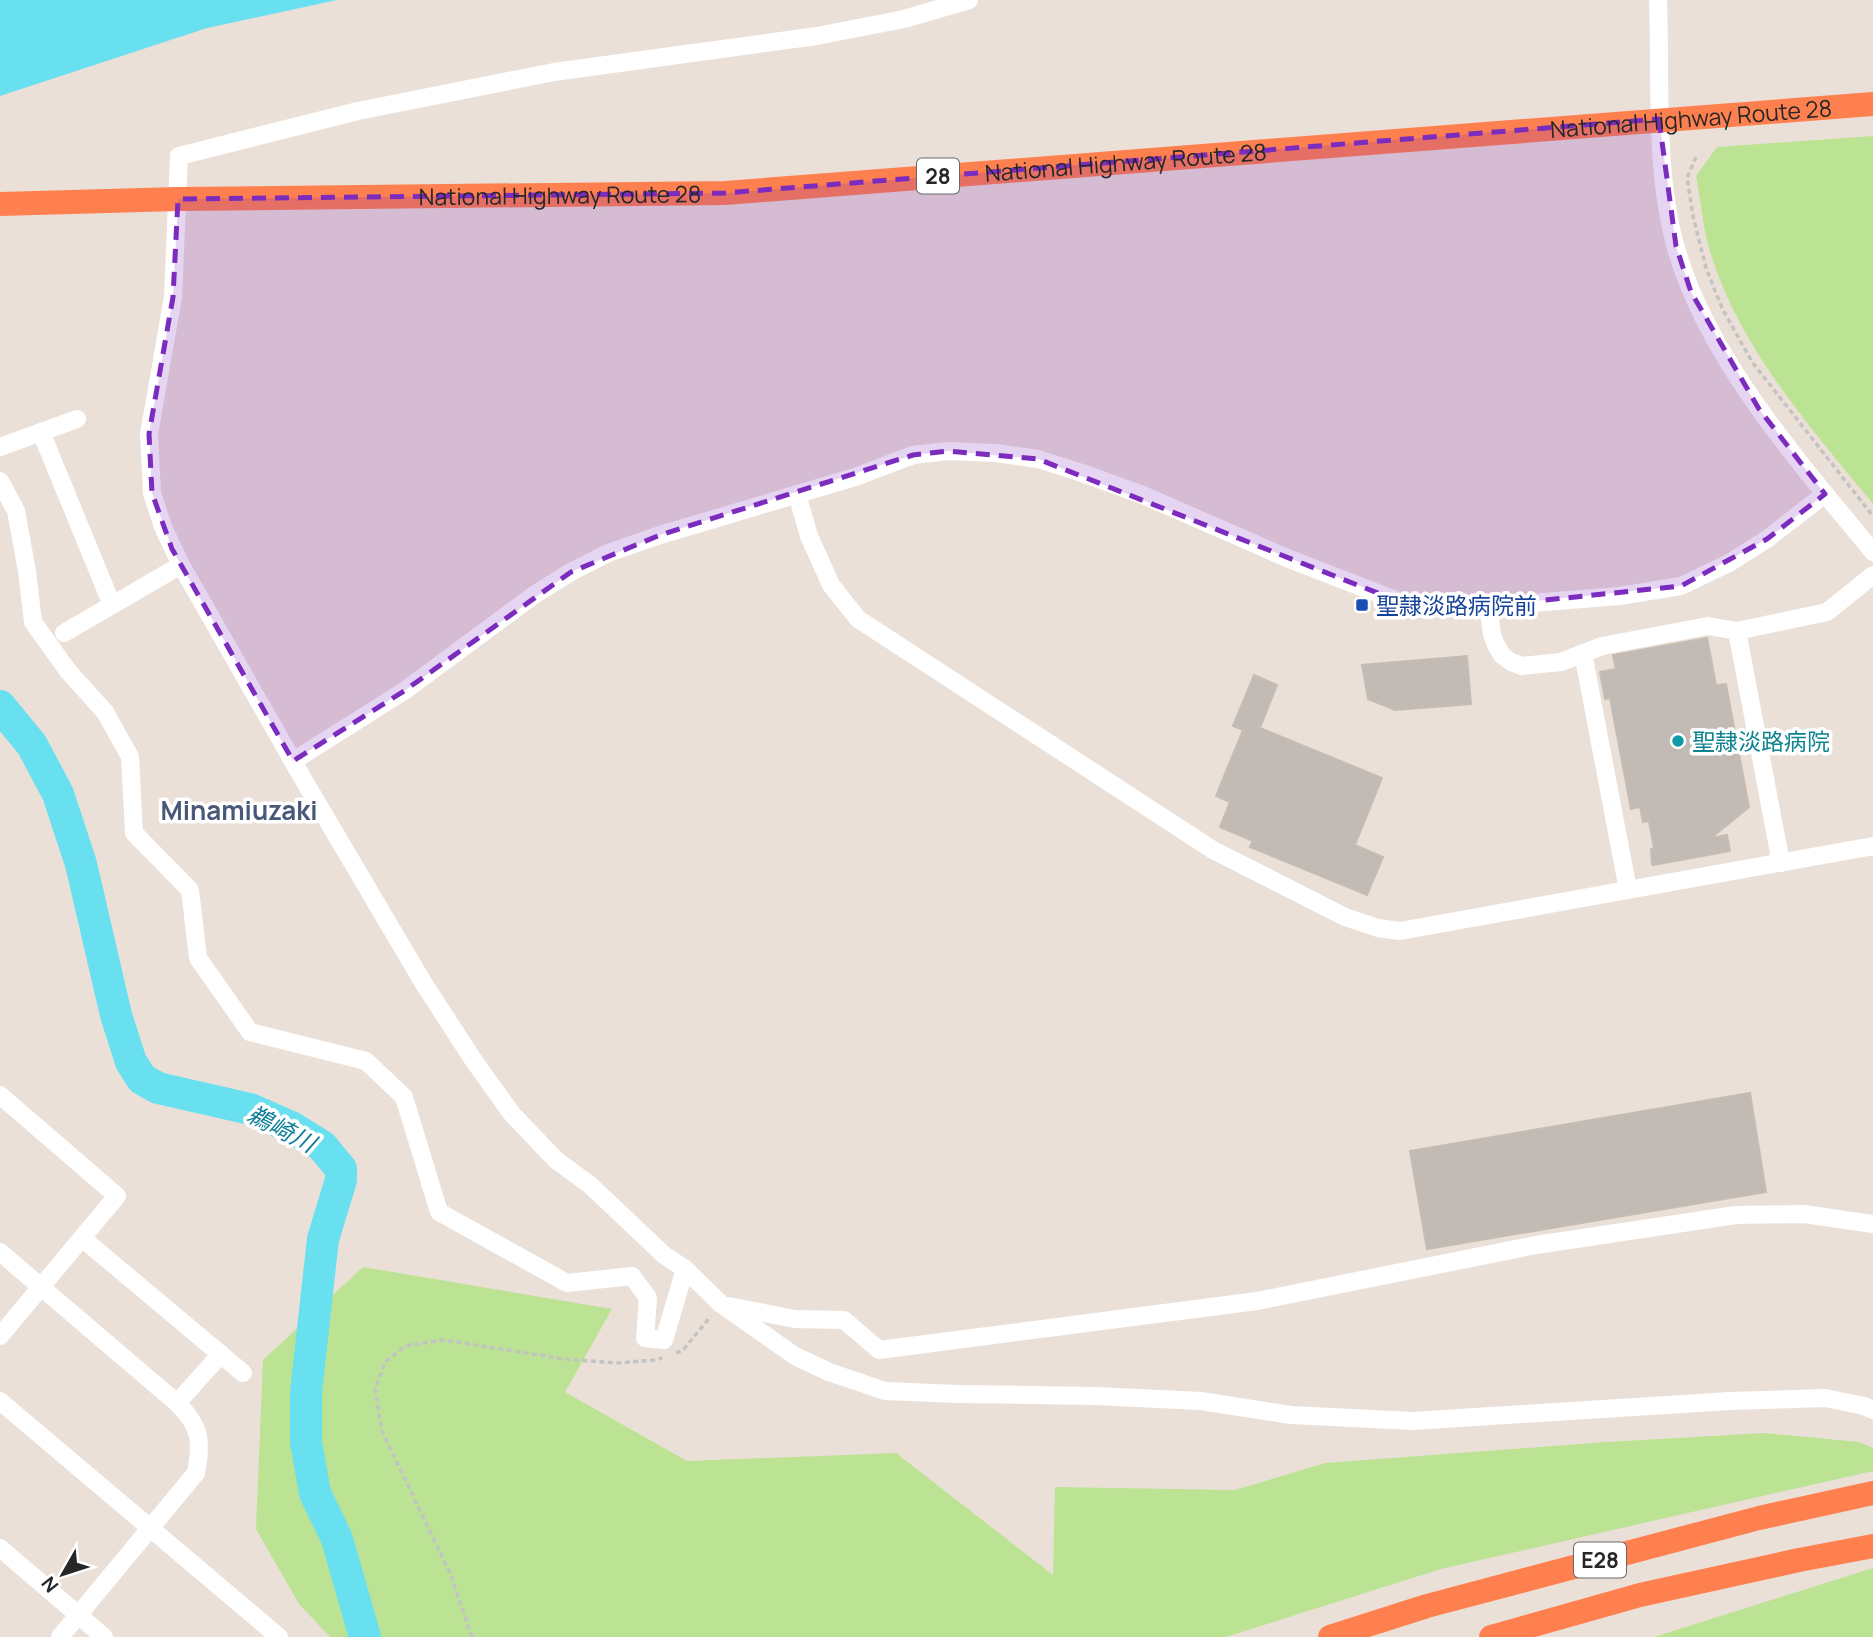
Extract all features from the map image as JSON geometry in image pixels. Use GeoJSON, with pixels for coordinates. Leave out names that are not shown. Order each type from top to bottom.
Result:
{"type":"FeatureCollection","features":[{"type":"Feature","properties":{"kind":"highway","name":"National Highway Route 28"},"geometry":{"type":"LineString","coordinates":[[0,204],[178,199],[725,193],[1873,104]]}},
{"type":"Feature","properties":{"kind":"highway","name":"E28"},"geometry":{"type":"LineString","coordinates":[[1330,1637],[1427,1606],[1759,1518],[1873,1493]]}},
{"type":"Feature","properties":{"kind":"highway","name":"E28"},"geometry":{"type":"LineString","coordinates":[[1491,1637],[1640,1595],[1873,1546]]}},
{"type":"Feature","properties":{"kind":"street"},"geometry":{"type":"LineString","coordinates":[[969,0],[904,19],[817,36],[554,72],[358,111],[179,156],[173,297],[149,434],[152,493],[163,527],[181,565],[424,985],[512,1114],[556,1160],[590,1185],[721,1304],[795,1356],[829,1372],[885,1391],[1201,1401],[1291,1415],[1413,1421],[1729,1401],[1825,1398],[1873,1410]]}},
{"type":"Feature","properties":{"kind":"street"},"geometry":{"type":"LineString","coordinates":[[1658,0],[1664,181],[1676,246],[1691,292],[1718,344],[1759,409],[1873,552]]}},
{"type":"Feature","properties":{"kind":"street"},"geometry":{"type":"LineString","coordinates":[[0,447],[77,419]]}},
{"type":"Feature","properties":{"kind":"street"},"geometry":{"type":"LineString","coordinates":[[41,432],[112,605]]}},
{"type":"Feature","properties":{"kind":"street"},"geometry":{"type":"LineString","coordinates":[[293,761],[404,691],[534,595],[608,553],[855,477],[914,456],[948,451],[995,453],[1038,459],[1143,495],[1287,558],[1403,603],[1469,608],[1619,596],[1681,586],[1728,564],[1767,539],[1825,494]]}},
{"type":"Feature","properties":{"kind":"street"},"geometry":{"type":"LineString","coordinates":[[0,481],[16,511],[33,622],[68,671],[105,712],[130,757],[134,833],[190,890],[198,958],[250,1032],[366,1061],[404,1097],[439,1212],[567,1283],[632,1276],[648,1298],[645,1338],[664,1340],[685,1269]]}},
{"type":"Feature","properties":{"kind":"street"},"geometry":{"type":"LineString","coordinates":[[797,494],[809,536],[831,585],[858,619],[1213,850],[1345,916],[1378,928],[1400,931],[1873,846]]}},
{"type":"Feature","properties":{"kind":"street"},"geometry":{"type":"LineString","coordinates":[[64,633],[181,565]]}},
{"type":"Feature","properties":{"kind":"street"},"geometry":{"type":"LineString","coordinates":[[1488,606],[1492,634],[1502,656],[1522,666],[1561,662],[1602,646],[1708,626],[1737,631],[1827,612],[1873,575]]}},
{"type":"Feature","properties":{"kind":"street"},"geometry":{"type":"LineString","coordinates":[[1737,631],[1782,863]]}},
{"type":"Feature","properties":{"kind":"street"},"geometry":{"type":"LineString","coordinates":[[1583,653],[1628,890]]}},
{"type":"Feature","properties":{"kind":"street"},"geometry":{"type":"LineString","coordinates":[[0,1095],[117,1196],[0,1336]]}},
{"type":"Feature","properties":{"kind":"street"},"geometry":{"type":"LineString","coordinates":[[721,1304],[795,1319],[845,1320],[879,1350],[1257,1301],[1536,1245],[1736,1215],[1804,1214],[1873,1224]]}},
{"type":"Feature","properties":{"kind":"street"},"geometry":{"type":"LineString","coordinates":[[82,1238],[243,1373]]}},
{"type":"Feature","properties":{"kind":"street"},"geometry":{"type":"LineString","coordinates":[[0,1252],[177,1403],[197,1428],[200,1441],[196,1473],[60,1637]]}},
{"type":"Feature","properties":{"kind":"street"},"geometry":{"type":"LineString","coordinates":[[177,1403],[220,1354]]}},
{"type":"Feature","properties":{"kind":"street"},"geometry":{"type":"LineString","coordinates":[[0,1401],[279,1637]]}},
{"type":"Feature","properties":{"kind":"street"},"geometry":{"type":"LineString","coordinates":[[0,1548],[104,1637]]}},
{"type":"Feature","properties":{"kind":"path"},"geometry":{"type":"LineString","coordinates":[[1696,156],[1687,178],[1693,216],[1706,268],[1723,308],[1752,362],[1873,516]]}},
{"type":"Feature","properties":{"kind":"path"},"geometry":{"type":"LineString","coordinates":[[674,1354],[683,1350],[721,1304]]}},
{"type":"Feature","properties":{"kind":"path"},"geometry":{"type":"LineString","coordinates":[[472,1637],[450,1573],[382,1430],[375,1389],[385,1362],[405,1346],[444,1340],[578,1360],[617,1363],[664,1357]]}},
{"type":"Feature","properties":{"kind":"highlighted area"},"geometry":{"type":"Polygon","coordinates":[[[1659,119],[1676,246],[1691,292],[1759,409],[1825,494],[1767,539],[1681,586],[1469,608],[1403,603],[1038,459],[948,451],[913,455],[660,535],[571,572],[404,691],[293,761],[172,549],[152,493],[149,434],[173,297],[178,199],[725,193],[1659,119]]]}},
{"type":"Feature","properties":{"kind":"green space"},"geometry":{"type":"Polygon","coordinates":[[[1873,136],[1873,504],[1802,417],[1740,323],[1711,255],[1696,176],[1717,147],[1873,136]]]}},
{"type":"Feature","properties":{"kind":"green space"},"geometry":{"type":"Polygon","coordinates":[[[363,1267],[612,1309],[565,1392],[687,1461],[896,1453],[1053,1575],[1055,1487],[1235,1490],[1325,1463],[1765,1433],[1859,1442],[1873,1448],[1873,1471],[1441,1569],[1226,1637],[330,1637],[299,1604],[256,1529],[263,1360],[363,1267]]]}},
{"type":"Feature","properties":{"kind":"green space"},"geometry":{"type":"Polygon","coordinates":[[[1873,1568],[1873,1637],[1654,1637],[1873,1568]]]}},
{"type":"Feature","properties":{"kind":"water"},"geometry":{"type":"Polygon","coordinates":[[[0,0],[337,0],[207,28],[0,96],[0,0]]]}},
{"type":"Feature","properties":{"kind":"building","name":"聖隷淡路病院"},"geometry":{"type":"Polygon","coordinates":[[[1707,638],[1716,685],[1726,684],[1749,807],[1711,838],[1727,835],[1730,851],[1653,865],[1651,849],[1654,849],[1649,821],[1643,822],[1640,807],[1631,809],[1610,698],[1605,699],[1600,672],[1616,669],[1613,655],[1707,638]]]}},
{"type":"Feature","properties":{"kind":"building"},"geometry":{"type":"Polygon","coordinates":[[[1467,656],[1471,704],[1395,710],[1368,699],[1362,665],[1467,656]]]}},
{"type":"Feature","properties":{"kind":"building"},"geometry":{"type":"Polygon","coordinates":[[[1254,675],[1277,685],[1260,728],[1382,778],[1355,845],[1383,857],[1367,895],[1250,847],[1253,841],[1220,827],[1230,802],[1216,796],[1243,730],[1233,726],[1254,675]]]}},
{"type":"Feature","properties":{"kind":"building"},"geometry":{"type":"Polygon","coordinates":[[[1750,1093],[1766,1192],[1427,1249],[1410,1151],[1750,1093]]]}},
{"type":"Feature","properties":{"kind":"waterway","name":"鵜崎川"},"geometry":{"type":"LineString","coordinates":[[0,706],[32,745],[58,794],[81,864],[116,1015],[131,1062],[142,1079],[158,1088],[250,1109],[293,1128],[322,1146],[341,1169],[341,1180],[323,1239],[306,1392],[306,1442],[315,1493],[337,1539],[365,1637]]}},
{"type":"Feature","properties":{"kind":"place","name":"聖隷淡路病院前"},"geometry":{"type":"Point","coordinates":[1362,605]}},
{"type":"Feature","properties":{"kind":"place","name":"聖隷淡路病院"},"geometry":{"type":"Point","coordinates":[1678,741]}},
{"type":"Feature","properties":{"kind":"district","name":"Minamiuzaki"},"geometry":{"type":"Point","coordinates":[239,810]}}]}
